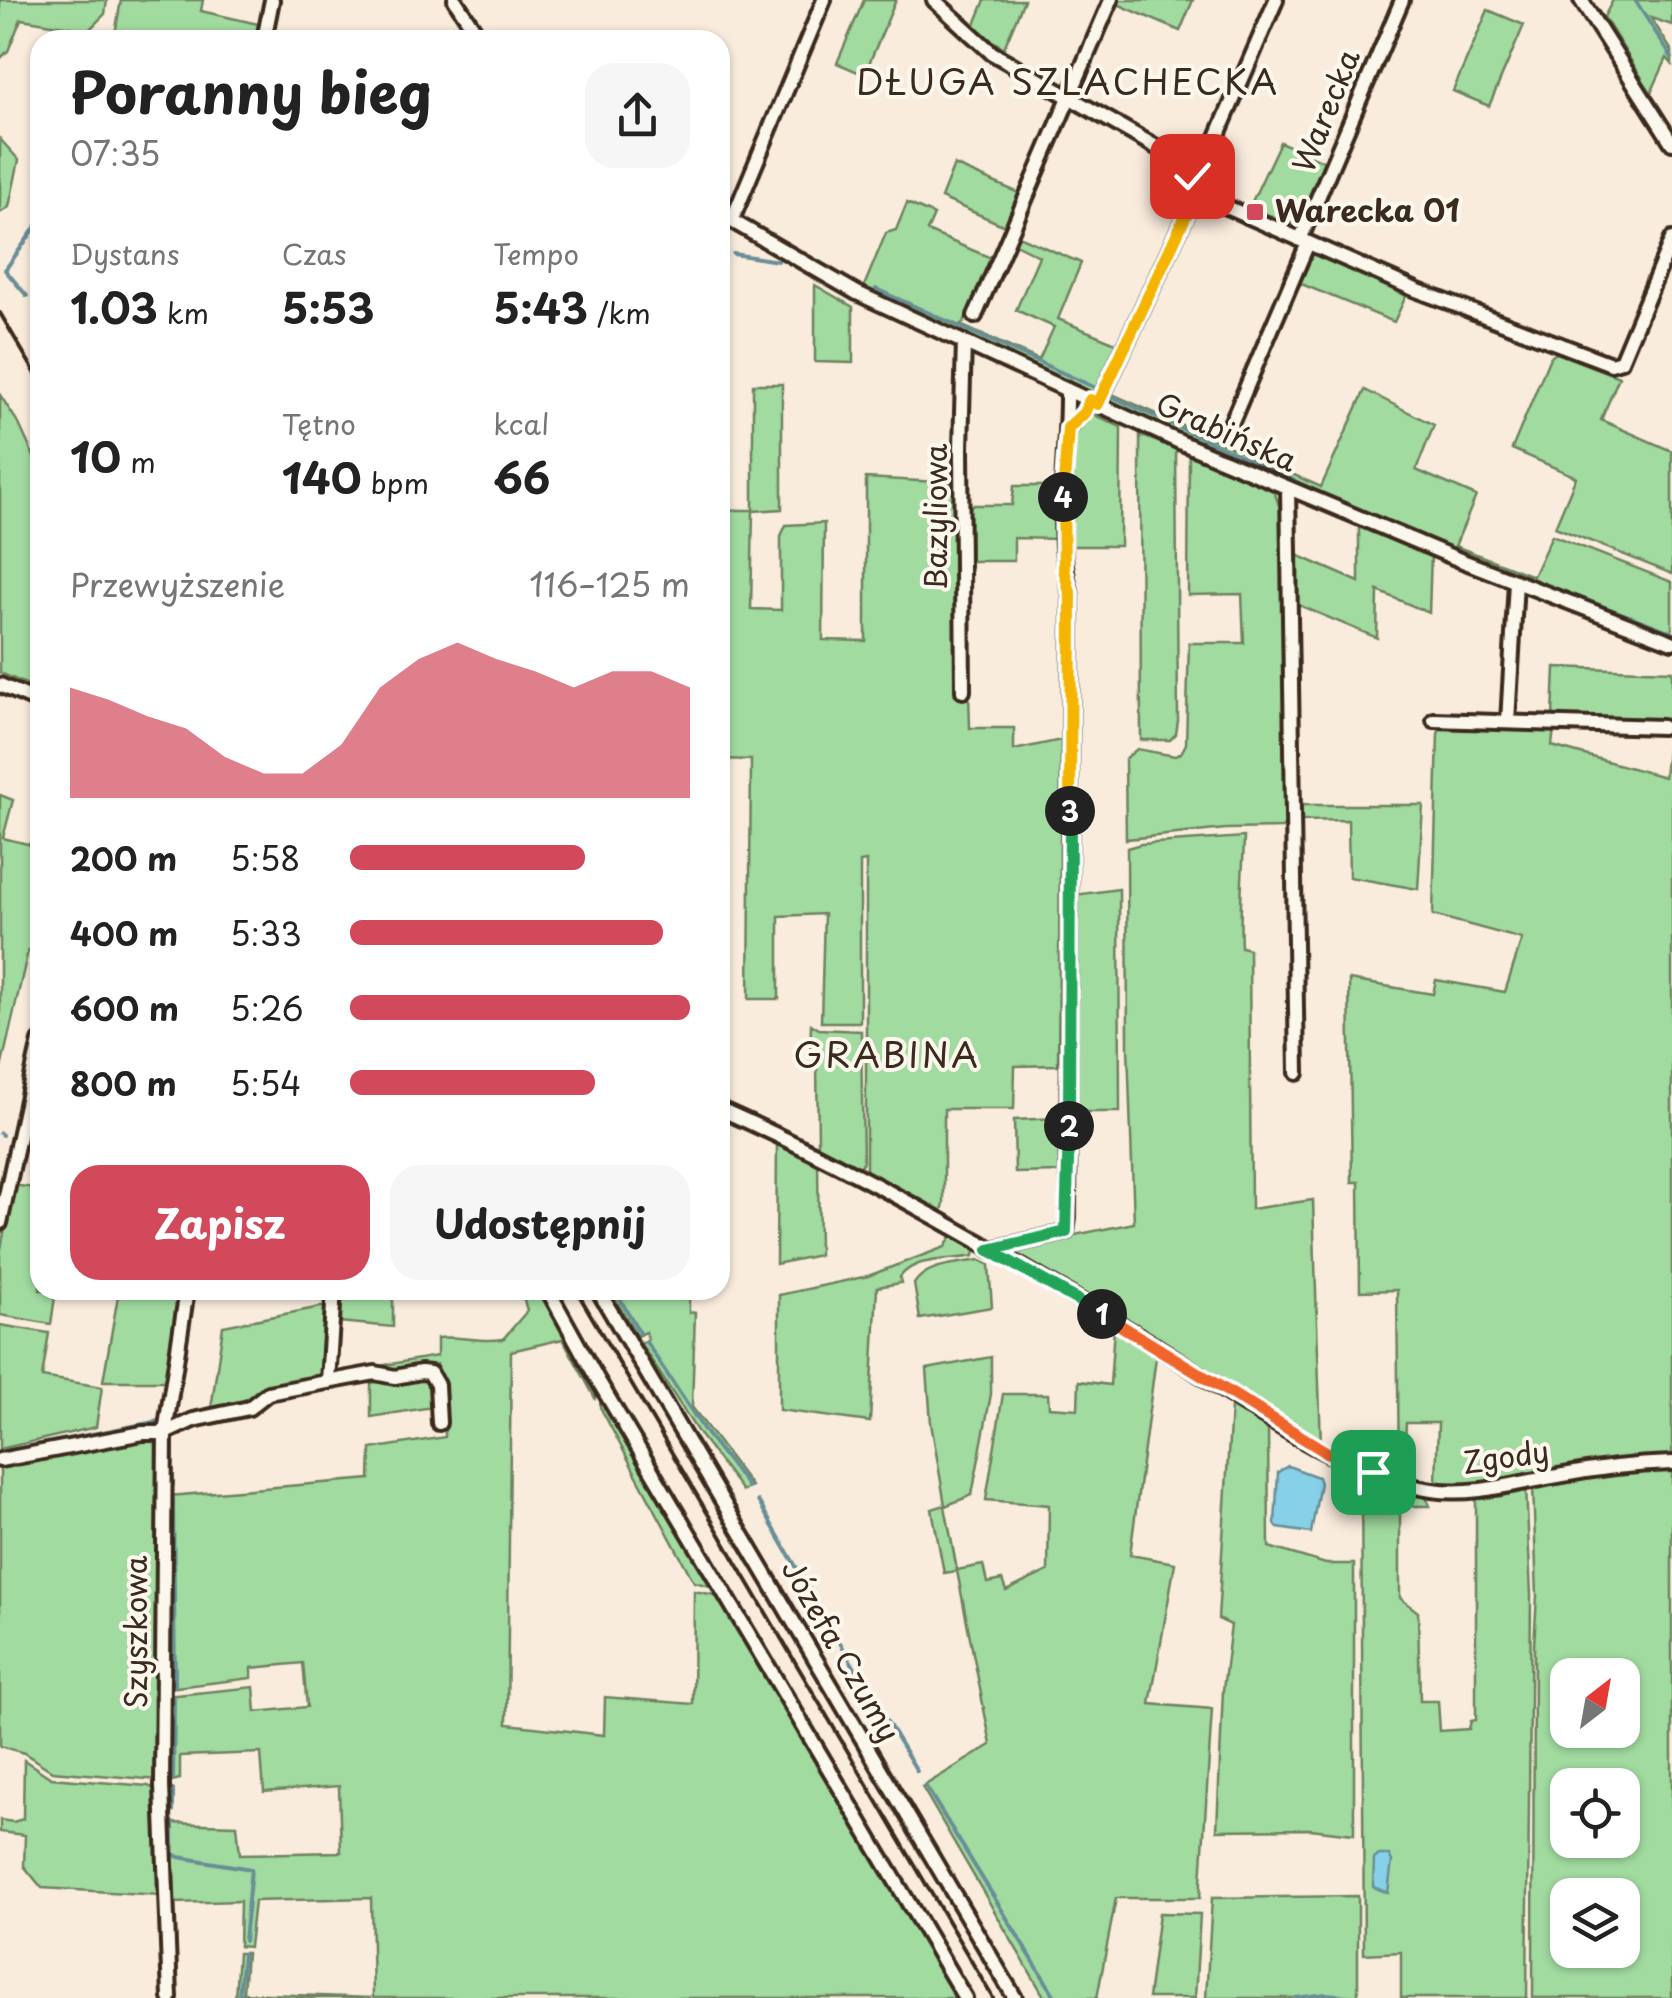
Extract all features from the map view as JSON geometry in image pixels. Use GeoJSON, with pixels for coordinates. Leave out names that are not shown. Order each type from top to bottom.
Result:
{"type":"FeatureCollection","features":[{"type":"Feature","properties":{"kind":"street"},"geometry":{"type":"LineString","coordinates":[[266,30],[272,0]]}},
{"type":"Feature","properties":{"kind":"street"},"geometry":{"type":"LineString","coordinates":[[730,208],[824,0]]}},
{"type":"Feature","properties":{"kind":"street"},"geometry":{"type":"LineString","coordinates":[[934,0],[992,53],[1172,156],[1213,201],[1416,290],[1611,364],[1621,361],[1672,239]]}},
{"type":"Feature","properties":{"kind":"street"},"geometry":{"type":"LineString","coordinates":[[975,316],[1111,0]]}},
{"type":"Feature","properties":{"kind":"street"},"geometry":{"type":"LineString","coordinates":[[1192,176],[1204,166],[1276,0]]}},
{"type":"Feature","properties":{"kind":"street","name":"Warecka"},"geometry":{"type":"LineString","coordinates":[[1230,426],[1402,0]]}},
{"type":"Feature","properties":{"kind":"street"},"geometry":{"type":"LineString","coordinates":[[1581,0],[1672,143]]}},
{"type":"Feature","properties":{"kind":"street"},"geometry":{"type":"LineString","coordinates":[[454,1],[474,30]]}},
{"type":"Feature","properties":{"kind":"street"},"geometry":{"type":"LineString","coordinates":[[1068,428],[1094,402],[1200,190]]}},
{"type":"Feature","properties":{"kind":"street","name":"Grabińska"},"geometry":{"type":"LineString","coordinates":[[730,219],[857,293],[1094,402],[1288,488],[1672,642]]}},
{"type":"Feature","properties":{"kind":"street","name":"Bazyliowa"},"geometry":{"type":"LineString","coordinates":[[963,691],[964,342]]}},
{"type":"Feature","properties":{"kind":"street"},"geometry":{"type":"LineString","coordinates":[[989,1250],[1066,1232],[1071,596],[1064,570],[1061,523],[1068,390]]}},
{"type":"Feature","properties":{"kind":"street"},"geometry":{"type":"LineString","coordinates":[[1288,488],[1297,1073]]}},
{"type":"Feature","properties":{"kind":"street"},"geometry":{"type":"LineString","coordinates":[[1508,722],[1516,582]]}},
{"type":"Feature","properties":{"kind":"street"},"geometry":{"type":"LineString","coordinates":[[0,685],[30,698]]}},
{"type":"Feature","properties":{"kind":"street"},"geometry":{"type":"LineString","coordinates":[[1434,720],[1662,727]]}},
{"type":"Feature","properties":{"kind":"street"},"geometry":{"type":"LineString","coordinates":[[0,1223],[30,1087]]}},
{"type":"Feature","properties":{"kind":"street","name":"Zgody"},"geometry":{"type":"LineString","coordinates":[[730,1114],[864,1176],[1134,1332],[1326,1452],[1407,1484],[1436,1490],[1476,1490],[1594,1470],[1672,1463]]}},
{"type":"Feature","properties":{"kind":"street","name":"Szyszkowa"},"geometry":{"type":"LineString","coordinates":[[170,1998],[162,1767],[165,1433],[185,1300]]}},
{"type":"Feature","properties":{"kind":"street"},"geometry":{"type":"LineString","coordinates":[[328,1381],[333,1300]]}},
{"type":"Feature","properties":{"kind":"street"},"geometry":{"type":"LineString","coordinates":[[554,1300],[965,1998]]}},
{"type":"Feature","properties":{"kind":"street","name":"Józefa Czumy"},"geometry":{"type":"LineString","coordinates":[[604,1300],[1015,1998]]}},
{"type":"Feature","properties":{"kind":"street"},"geometry":{"type":"LineString","coordinates":[[0,1460],[144,1433],[165,1433],[193,1420],[249,1408],[268,1393],[375,1373],[395,1377],[425,1371],[434,1376],[439,1423]]}},
{"type":"Feature","properties":{"kind":"green space"},"geometry":{"type":"Polygon","coordinates":[[[0,0],[107,0],[105,14],[89,30],[21,19],[8,51],[0,59],[0,0]]]}},
{"type":"Feature","properties":{"kind":"green space"},"geometry":{"type":"Polygon","coordinates":[[[121,0],[203,0],[201,11],[258,24],[257,30],[116,30],[121,0]]]}},
{"type":"Feature","properties":{"kind":"green space"},"geometry":{"type":"Polygon","coordinates":[[[864,0],[896,0],[866,71],[860,73],[837,63],[864,0]]]}},
{"type":"Feature","properties":{"kind":"green space"},"geometry":{"type":"Polygon","coordinates":[[[985,0],[1024,0],[1004,48],[973,29],[985,0]]]}},
{"type":"Feature","properties":{"kind":"green space"},"geometry":{"type":"Polygon","coordinates":[[[1193,0],[1180,31],[1115,3],[1193,0]]]}},
{"type":"Feature","properties":{"kind":"green space"},"geometry":{"type":"Polygon","coordinates":[[[1613,0],[1672,0],[1672,25],[1651,18],[1672,51],[1672,64],[1667,58],[1651,93],[1604,17],[1613,0]]]}},
{"type":"Feature","properties":{"kind":"green space"},"geometry":{"type":"Polygon","coordinates":[[[1488,10],[1524,25],[1489,106],[1453,91],[1488,10]]]}},
{"type":"Feature","properties":{"kind":"green space"},"geometry":{"type":"Polygon","coordinates":[[[0,139],[19,160],[9,207],[0,213],[0,139]]]}},
{"type":"Feature","properties":{"kind":"green space"},"geometry":{"type":"Polygon","coordinates":[[[1280,142],[1328,163],[1297,225],[1249,208],[1280,142]]]}},
{"type":"Feature","properties":{"kind":"green space"},"geometry":{"type":"Polygon","coordinates":[[[954,165],[1019,193],[1005,226],[941,198],[954,165]]]}},
{"type":"Feature","properties":{"kind":"green space"},"geometry":{"type":"Polygon","coordinates":[[[907,203],[934,215],[927,231],[991,258],[960,325],[1039,360],[1054,327],[1016,310],[1039,256],[1013,243],[1016,235],[1081,263],[1058,319],[1118,344],[1098,392],[1093,396],[862,291],[886,233],[896,230],[907,203]]]}},
{"type":"Feature","properties":{"kind":"green space"},"geometry":{"type":"Polygon","coordinates":[[[1312,252],[1407,294],[1394,322],[1299,283],[1312,252]]]}},
{"type":"Feature","properties":{"kind":"green space"},"geometry":{"type":"Polygon","coordinates":[[[815,285],[853,307],[853,363],[815,362],[815,285]]]}},
{"type":"Feature","properties":{"kind":"green space"},"geometry":{"type":"Polygon","coordinates":[[[1557,353],[1619,377],[1601,420],[1672,451],[1672,574],[1555,527],[1576,477],[1512,449],[1550,357],[1557,353]]]}},
{"type":"Feature","properties":{"kind":"green space"},"geometry":{"type":"Polygon","coordinates":[[[753,384],[782,384],[782,509],[753,511],[751,609],[781,610],[781,536],[786,525],[824,523],[823,640],[866,641],[866,478],[955,483],[955,694],[969,694],[970,728],[1014,728],[1014,750],[1061,740],[1058,1065],[1015,1066],[1014,1109],[944,1109],[944,1203],[938,1213],[866,1171],[866,861],[860,862],[860,1022],[821,1022],[824,914],[779,916],[779,999],[749,999],[751,760],[730,759],[730,510],[753,510],[753,384]]]}},
{"type":"Feature","properties":{"kind":"green space"},"geometry":{"type":"Polygon","coordinates":[[[1365,390],[1434,425],[1416,470],[1476,496],[1455,546],[1533,576],[1552,535],[1672,582],[1672,638],[1457,557],[1114,406],[1110,398],[1112,394],[1321,487],[1365,390]]]}},
{"type":"Feature","properties":{"kind":"green space"},"geometry":{"type":"Polygon","coordinates":[[[0,395],[30,448],[30,680],[28,685],[0,673],[0,395]]]}},
{"type":"Feature","properties":{"kind":"green space"},"geometry":{"type":"Polygon","coordinates":[[[1088,412],[1121,427],[1120,546],[1069,546],[1073,431],[1088,412]]]}},
{"type":"Feature","properties":{"kind":"green space"},"geometry":{"type":"Polygon","coordinates":[[[1140,435],[1176,449],[1178,721],[1176,734],[1170,740],[1141,740],[1140,435]]]}},
{"type":"Feature","properties":{"kind":"green space"},"geometry":{"type":"Polygon","coordinates":[[[1189,455],[1266,485],[1274,491],[1285,522],[1286,823],[1282,828],[1126,839],[1125,759],[1137,749],[1175,756],[1186,744],[1189,643],[1244,643],[1242,594],[1188,595],[1189,455]]]}},
{"type":"Feature","properties":{"kind":"green space"},"geometry":{"type":"Polygon","coordinates":[[[1014,486],[1058,486],[1057,539],[1014,538],[1014,561],[969,561],[969,505],[1012,505],[1014,486]]]}},
{"type":"Feature","properties":{"kind":"green space"},"geometry":{"type":"Polygon","coordinates":[[[1359,522],[1431,554],[1429,613],[1378,591],[1377,638],[1296,604],[1297,555],[1359,582],[1359,522]]]}},
{"type":"Feature","properties":{"kind":"green space"},"geometry":{"type":"Polygon","coordinates":[[[1555,667],[1672,671],[1672,1457],[1593,1462],[1476,1483],[1436,1482],[1438,1423],[1406,1423],[1403,1475],[1399,1473],[1397,1290],[1360,1291],[1359,1182],[1352,1182],[1349,980],[1433,994],[1436,980],[1505,992],[1522,939],[1433,915],[1438,734],[1442,723],[1554,728],[1552,746],[1664,777],[1670,723],[1553,718],[1555,667]]]}},
{"type":"Feature","properties":{"kind":"green space"},"geometry":{"type":"Polygon","coordinates":[[[0,795],[13,800],[3,838],[30,845],[30,951],[0,1073],[0,795]]]}},
{"type":"Feature","properties":{"kind":"green space"},"geometry":{"type":"Polygon","coordinates":[[[1298,802],[1423,805],[1418,889],[1349,877],[1348,820],[1298,821],[1298,802]]]}},
{"type":"Feature","properties":{"kind":"green space"},"geometry":{"type":"Polygon","coordinates":[[[1244,837],[1241,947],[1249,949],[1251,1209],[1313,1200],[1321,1446],[1115,1314],[1010,1253],[1011,1248],[1134,1223],[1127,848],[1244,837]]]}},
{"type":"Feature","properties":{"kind":"green space"},"geometry":{"type":"Polygon","coordinates":[[[1119,889],[1120,1112],[1074,1112],[1074,895],[1119,889]]]}},
{"type":"Feature","properties":{"kind":"green space"},"geometry":{"type":"Polygon","coordinates":[[[811,1024],[819,1029],[861,1031],[863,1162],[859,1167],[818,1145],[817,1060],[810,1058],[811,1024]]]}},
{"type":"Feature","properties":{"kind":"green space"},"geometry":{"type":"Polygon","coordinates":[[[1058,1118],[1059,1172],[1015,1173],[1014,1120],[1058,1118]]]}},
{"type":"Feature","properties":{"kind":"green space"},"geometry":{"type":"Polygon","coordinates":[[[777,1141],[818,1161],[819,1255],[776,1264],[777,1141]]]}},
{"type":"Feature","properties":{"kind":"green space"},"geometry":{"type":"Polygon","coordinates":[[[13,1185],[30,1188],[30,1300],[55,1300],[51,1324],[0,1315],[0,1254],[13,1185]]]}},
{"type":"Feature","properties":{"kind":"green space"},"geometry":{"type":"Polygon","coordinates":[[[953,1234],[976,1246],[974,1256],[924,1262],[907,1270],[900,1277],[901,1283],[877,1287],[870,1422],[779,1410],[779,1295],[868,1276],[945,1247],[953,1234]]]}},
{"type":"Feature","properties":{"kind":"green space"},"geometry":{"type":"Polygon","coordinates":[[[979,1260],[989,1265],[992,1307],[920,1319],[914,1284],[919,1277],[943,1266],[979,1260]]]}},
{"type":"Feature","properties":{"kind":"green space"},"geometry":{"type":"Polygon","coordinates":[[[117,1300],[178,1300],[166,1381],[103,1381],[117,1300]]]}},
{"type":"Feature","properties":{"kind":"green space"},"geometry":{"type":"Polygon","coordinates":[[[340,1300],[393,1300],[393,1327],[339,1322],[340,1300]]]}},
{"type":"Feature","properties":{"kind":"green space"},"geometry":{"type":"Polygon","coordinates":[[[524,1300],[544,1300],[597,1392],[595,1398],[563,1339],[511,1351],[507,1724],[604,1735],[605,1697],[693,1704],[694,1591],[715,1595],[905,1899],[899,1903],[956,1998],[373,1998],[371,1898],[254,1901],[249,1947],[239,1946],[240,1901],[174,1903],[169,1823],[237,1825],[240,1854],[341,1852],[339,1786],[264,1792],[261,1753],[180,1756],[180,1779],[168,1782],[167,1696],[254,1687],[256,1712],[307,1707],[303,1663],[252,1668],[252,1678],[168,1688],[169,1496],[370,1479],[371,1449],[445,1437],[444,1383],[437,1364],[408,1370],[362,1369],[437,1356],[437,1338],[503,1339],[527,1311],[524,1300]]]}},
{"type":"Feature","properties":{"kind":"green space"},"geometry":{"type":"Polygon","coordinates":[[[616,1300],[689,1300],[689,1313],[695,1312],[692,1407],[751,1486],[742,1491],[699,1434],[641,1344],[648,1339],[645,1332],[637,1336],[616,1300]]]}},
{"type":"Feature","properties":{"kind":"green space"},"geometry":{"type":"Polygon","coordinates":[[[326,1306],[321,1378],[244,1403],[211,1409],[223,1326],[326,1306]]]}},
{"type":"Feature","properties":{"kind":"green space"},"geometry":{"type":"Polygon","coordinates":[[[0,1325],[49,1333],[42,1377],[102,1387],[96,1427],[0,1449],[0,1325]]]}},
{"type":"Feature","properties":{"kind":"green space"},"geometry":{"type":"Polygon","coordinates":[[[1114,1328],[1156,1357],[1130,1555],[1175,1563],[1150,1704],[1212,1709],[1200,1898],[1116,1898],[1097,1998],[1045,1998],[922,1787],[991,1745],[957,1571],[944,1573],[932,1509],[945,1505],[931,1423],[927,1369],[991,1357],[991,1394],[972,1495],[945,1506],[957,1570],[983,1565],[987,1583],[1002,1580],[1006,1591],[1048,1571],[1049,1505],[986,1500],[1003,1394],[1048,1394],[1049,1407],[1078,1409],[1079,1381],[1110,1385],[1114,1328]]]}},
{"type":"Feature","properties":{"kind":"green space"},"geometry":{"type":"Polygon","coordinates":[[[424,1377],[432,1385],[432,1407],[371,1417],[371,1378],[424,1377]]]}},
{"type":"Feature","properties":{"kind":"green space"},"geometry":{"type":"Polygon","coordinates":[[[601,1397],[714,1587],[694,1582],[600,1407],[601,1397]]]}},
{"type":"Feature","properties":{"kind":"green space"},"geometry":{"type":"Polygon","coordinates":[[[1231,1407],[1268,1429],[1269,1547],[1326,1564],[1354,1564],[1354,1834],[1310,1829],[1217,1830],[1223,1690],[1231,1625],[1218,1619],[1231,1407]]]}},
{"type":"Feature","properties":{"kind":"green space"},"geometry":{"type":"Polygon","coordinates":[[[148,1438],[156,1444],[158,1780],[52,1771],[24,1753],[0,1746],[0,1464],[148,1438]]]}},
{"type":"Feature","properties":{"kind":"green space"},"geometry":{"type":"Polygon","coordinates":[[[1672,1470],[1672,1998],[1533,1998],[1537,1596],[1533,1486],[1591,1475],[1672,1470]]]}},
{"type":"Feature","properties":{"kind":"green space"},"geometry":{"type":"Polygon","coordinates":[[[1361,1476],[1424,1493],[1430,1506],[1400,1506],[1400,1598],[1418,1612],[1420,1701],[1438,1701],[1440,1731],[1469,1729],[1471,1721],[1476,1720],[1476,1497],[1526,1487],[1531,1595],[1527,1998],[1401,1998],[1401,1952],[1364,1954],[1361,1476]]]}},
{"type":"Feature","properties":{"kind":"green space"},"geometry":{"type":"Polygon","coordinates":[[[24,1760],[51,1778],[158,1790],[160,1895],[42,1888],[24,1866],[25,1835],[0,1832],[0,1820],[23,1819],[24,1760]]]}},
{"type":"Feature","properties":{"kind":"green space"},"geometry":{"type":"Polygon","coordinates":[[[1358,1896],[1358,1998],[1206,1998],[1212,1898],[1358,1896]]]}},
{"type":"Feature","properties":{"kind":"green space"},"geometry":{"type":"Polygon","coordinates":[[[1159,1913],[1200,1914],[1195,1998],[1148,1998],[1159,1913]]]}},
{"type":"Feature","properties":{"kind":"green space"},"geometry":{"type":"Polygon","coordinates":[[[238,1953],[246,1953],[243,1993],[371,1998],[235,1998],[238,1953]]]}},
{"type":"Feature","properties":{"kind":"water"},"geometry":{"type":"Polygon","coordinates":[[[1288,1466],[1318,1477],[1311,1533],[1278,1528],[1275,1524],[1278,1472],[1288,1466]]]}},
{"type":"Feature","properties":{"kind":"water"},"geometry":{"type":"Polygon","coordinates":[[[1389,1855],[1392,1861],[1388,1893],[1373,1887],[1374,1859],[1389,1855]]]}},
{"type":"Feature","properties":{"kind":"waterway"},"geometry":{"type":"LineString","coordinates":[[1635,0],[1672,58]]}},
{"type":"Feature","properties":{"kind":"waterway"},"geometry":{"type":"LineString","coordinates":[[27,296],[5,270],[30,235]]}},
{"type":"Feature","properties":{"kind":"waterway"},"geometry":{"type":"LineString","coordinates":[[733,254],[778,261]]}},
{"type":"Feature","properties":{"kind":"waterway"},"geometry":{"type":"LineString","coordinates":[[800,269],[852,299]]}},
{"type":"Feature","properties":{"kind":"waterway"},"geometry":{"type":"LineString","coordinates":[[876,289],[1096,388]]}},
{"type":"Feature","properties":{"kind":"waterway"},"geometry":{"type":"LineString","coordinates":[[1113,397],[1367,514],[1672,632]]}},
{"type":"Feature","properties":{"kind":"waterway"},"geometry":{"type":"LineString","coordinates":[[621,1300],[639,1332]]}},
{"type":"Feature","properties":{"kind":"waterway"},"geometry":{"type":"LineString","coordinates":[[646,1342],[706,1433],[748,1487]]}},
{"type":"Feature","properties":{"kind":"waterway"},"geometry":{"type":"LineString","coordinates":[[0,1452],[159,1421]]}},
{"type":"Feature","properties":{"kind":"waterway"},"geometry":{"type":"LineString","coordinates":[[173,1438],[173,1458]]}},
{"type":"Feature","properties":{"kind":"waterway"},"geometry":{"type":"LineString","coordinates":[[173,1470],[173,1485]]}},
{"type":"Feature","properties":{"kind":"waterway"},"geometry":{"type":"LineString","coordinates":[[173,1499],[175,1686]]}},
{"type":"Feature","properties":{"kind":"waterway"},"geometry":{"type":"LineString","coordinates":[[758,1501],[868,1691]]}},
{"type":"Feature","properties":{"kind":"waterway"},"geometry":{"type":"LineString","coordinates":[[173,1778],[174,1699]]}},
{"type":"Feature","properties":{"kind":"waterway"},"geometry":{"type":"LineString","coordinates":[[877,1705],[917,1771]]}},
{"type":"Feature","properties":{"kind":"waterway"},"geometry":{"type":"LineString","coordinates":[[925,1785],[1056,1998]]}},
{"type":"Feature","properties":{"kind":"waterway"},"geometry":{"type":"LineString","coordinates":[[173,1790],[173,1812]]}},
{"type":"Feature","properties":{"kind":"waterway"},"geometry":{"type":"LineString","coordinates":[[173,1822],[173,1854],[251,1869],[244,1941]]}},
{"type":"Feature","properties":{"kind":"waterway"},"geometry":{"type":"LineString","coordinates":[[243,1954],[239,1995],[259,1998]]}},
{"type":"Feature","properties":{"kind":"waterway"},"geometry":{"type":"LineString","coordinates":[[1296,1998],[1326,1994],[1357,1997]]}},
{"type":"Feature","properties":{"kind":"waterway"},"geometry":{"type":"LineString","coordinates":[[1367,1998],[1384,1998]]}},
{"type":"Feature","properties":{"kind":"railway"},"geometry":{"type":"LineString","coordinates":[[0,313],[30,364]]}},
{"type":"Feature","properties":{"kind":"railway"},"geometry":{"type":"LineString","coordinates":[[582,1300],[993,1998]]}},
{"type":"Feature","properties":{"kind":"place","name":"Warecka 01"},"geometry":{"type":"Point","coordinates":[1255,212]}},
{"type":"Feature","properties":{"kind":"district","name":"DŁUGA SZLACHECKA"},"geometry":{"type":"Point","coordinates":[1068,83]}},
{"type":"Feature","properties":{"kind":"district","name":"GRABINA"},"geometry":{"type":"Point","coordinates":[887,1056]}},
{"type":"Feature","properties":{"kind":"route"},"geometry":{"type":"LineString","coordinates":[[1192,176],[1200,190],[1098,404],[1090,400],[1084,413],[1068,428],[1061,523],[1064,570],[1071,596],[1068,1218],[1066,1232],[989,1250],[1134,1332],[1326,1452],[1373,1472]]}}]}
